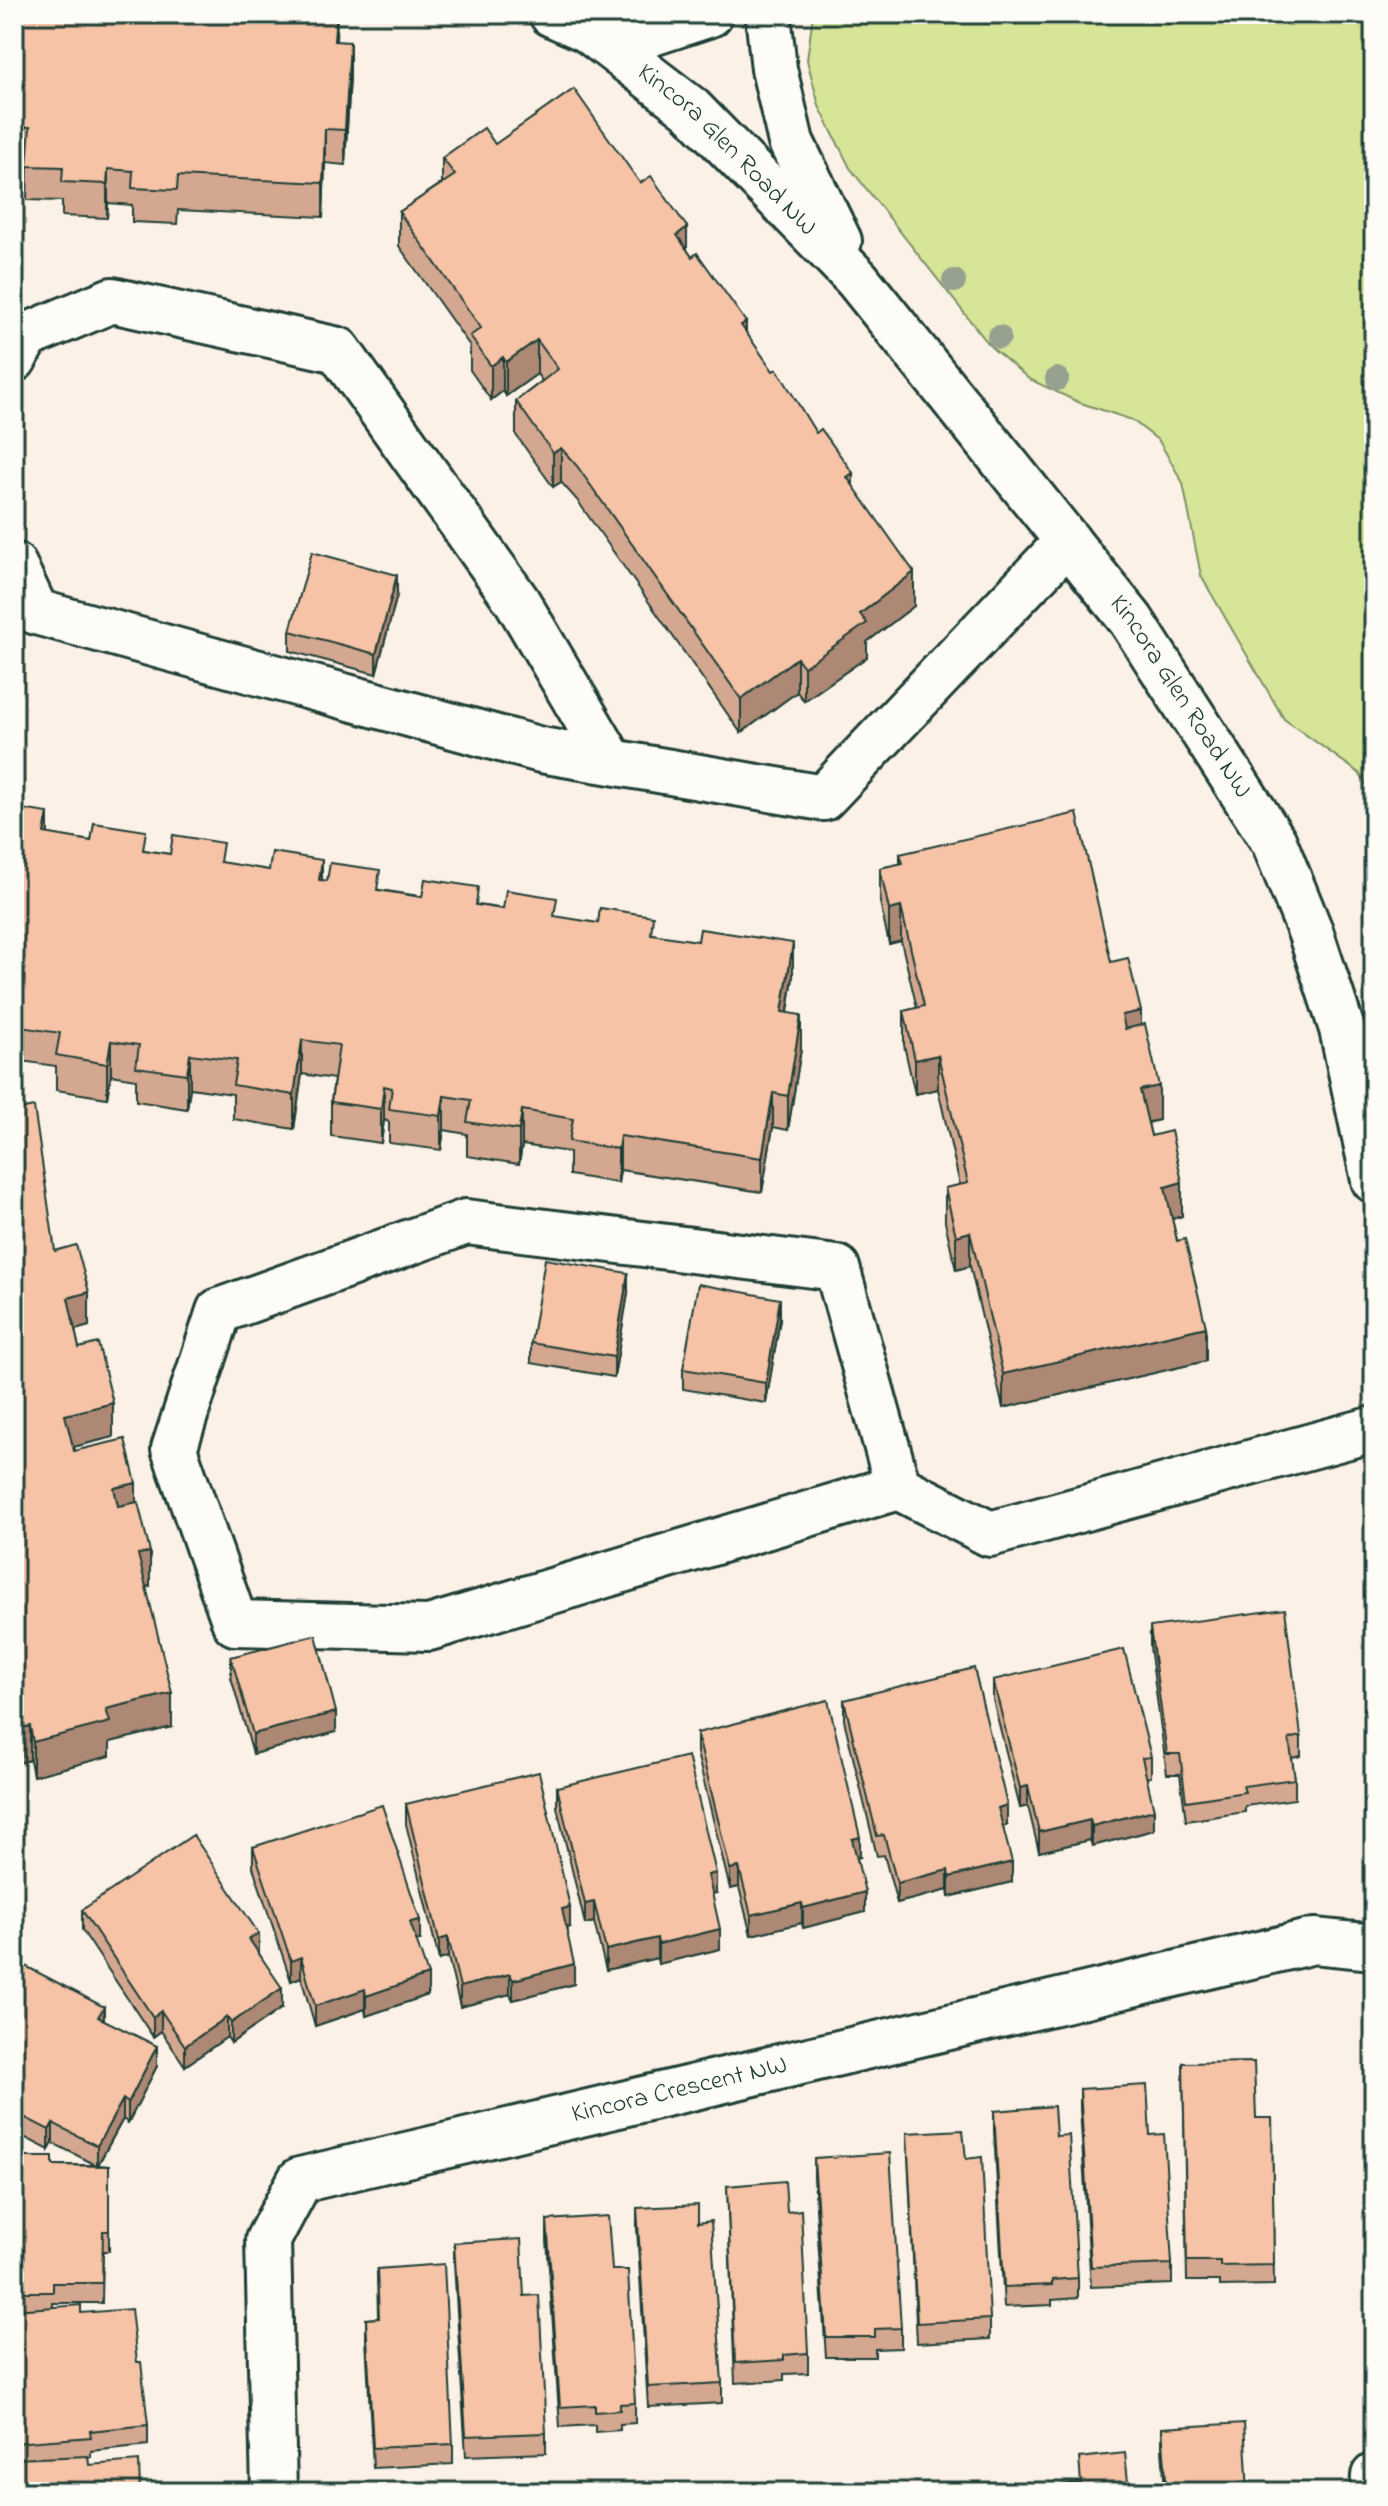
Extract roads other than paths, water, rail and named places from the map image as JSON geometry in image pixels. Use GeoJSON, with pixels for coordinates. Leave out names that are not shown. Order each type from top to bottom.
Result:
{"type":"FeatureCollection","features":[{"type":"Feature","properties":{"kind":"street"},"geometry":{"type":"LineString","coordinates":[[570,22],[646,35],[710,14]]}},
{"type":"Feature","properties":{"kind":"street","name":"Kincora Glen Road NW"},"geometry":{"type":"LineString","coordinates":[[768,14],[774,69],[791,142],[857,279]]}},
{"type":"Feature","properties":{"kind":"street","name":"Kincora Glen Road NW"},"geometry":{"type":"LineString","coordinates":[[570,22],[691,109],[857,279],[1131,620],[1274,842],[1362,1061],[1374,1180]]}},
{"type":"Feature","properties":{"kind":"street"},"geometry":{"type":"LineString","coordinates":[[14,359],[26,336],[112,300],[338,350],[517,601],[611,761]]}},
{"type":"Feature","properties":{"kind":"street"},"geometry":{"type":"LineString","coordinates":[[14,565],[36,612],[541,750],[823,798],[1068,541]]}},
{"type":"Feature","properties":{"kind":"street"},"geometry":{"type":"LineString","coordinates":[[898,1487],[837,1268],[466,1222],[219,1311],[174,1449],[235,1623],[429,1628],[898,1487],[990,1534],[1374,1429]]}},
{"type":"Feature","properties":{"kind":"street","name":"Kincora Crescent NW"},"geometry":{"type":"LineString","coordinates":[[274,2492],[268,2240],[300,2180],[1314,1941],[1374,1947]]}},
{"type":"Feature","properties":{"kind":"street"},"geometry":{"type":"LineString","coordinates":[[1373,2492],[1374,2476]]}}]}
